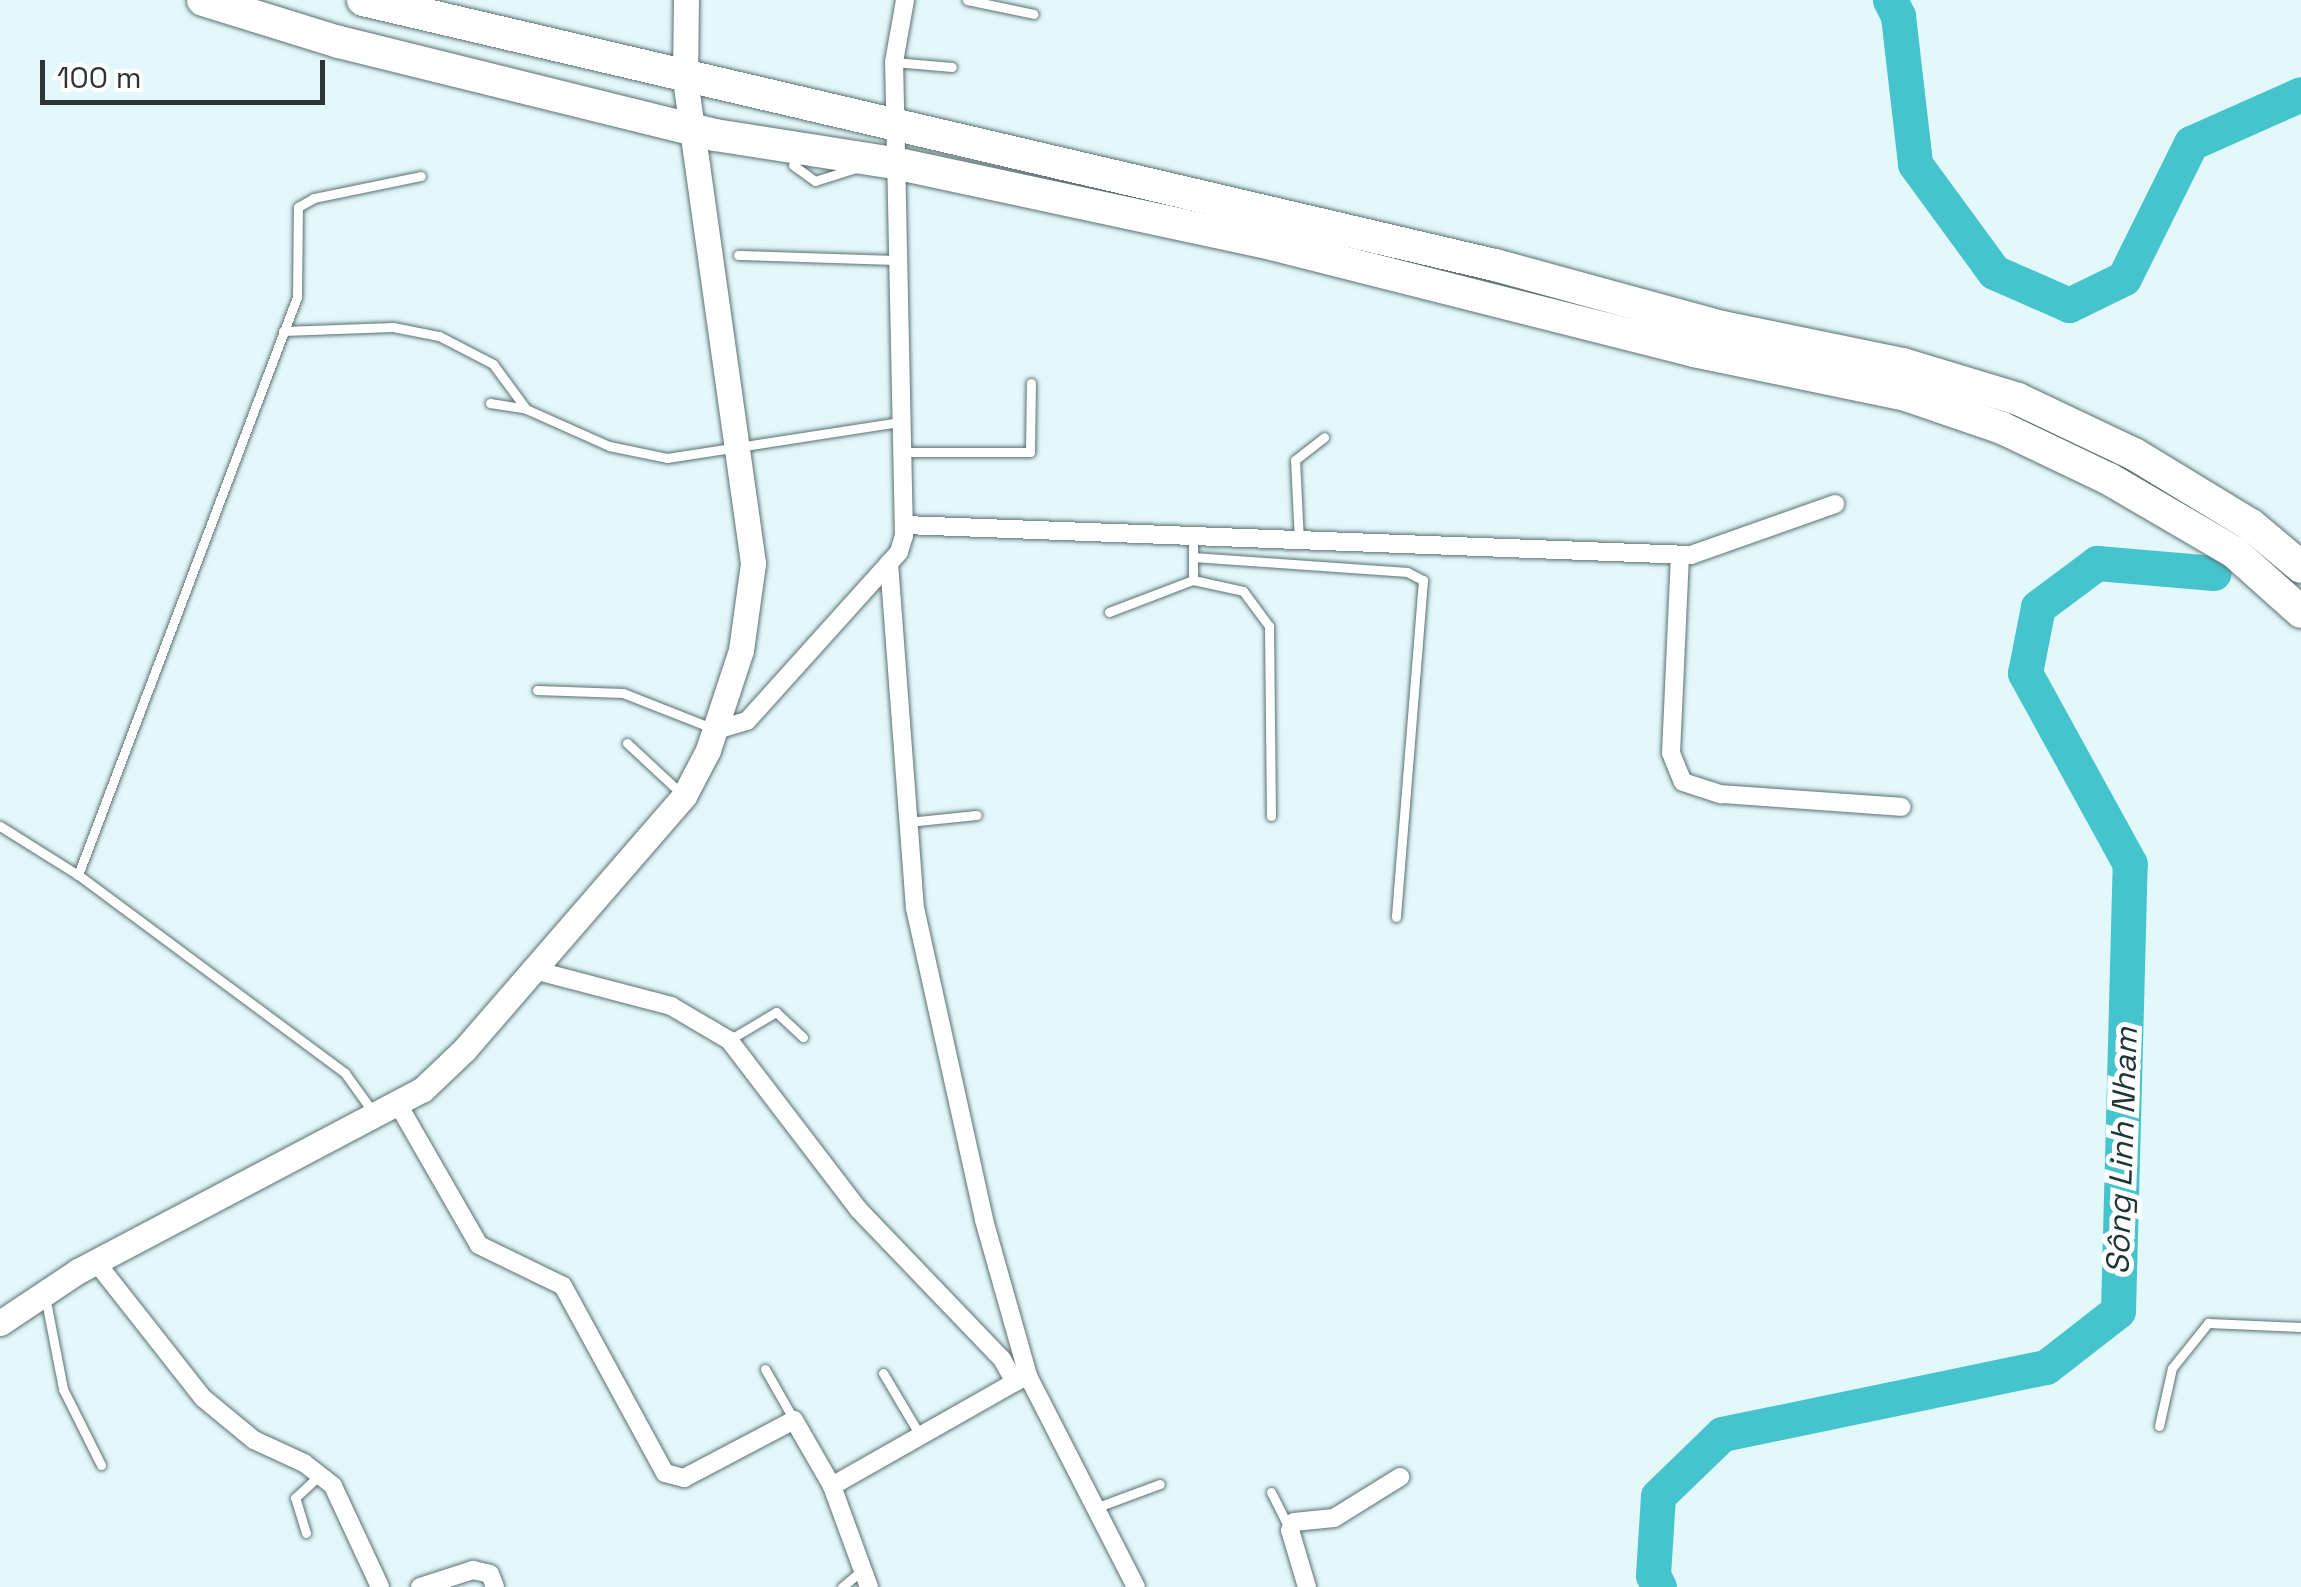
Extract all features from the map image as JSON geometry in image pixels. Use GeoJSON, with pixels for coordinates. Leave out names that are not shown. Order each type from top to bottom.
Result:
{"type":"FeatureCollection","features":[{"type":"Feature","properties":{"kind":"highway"},"geometry":{"type":"LineString","coordinates":[[203,0],[339,42],[691,129],[894,163],[1263,242],[1694,351],[1906,395],[2002,428],[2109,479],[2234,552],[2301,612]]}},
{"type":"Feature","properties":{"kind":"highway"},"geometry":{"type":"LineString","coordinates":[[363,0],[685,80],[1496,265],[2018,399],[2134,454],[2251,525],[2301,568]]}},
{"type":"Feature","properties":{"kind":"street"},"geometry":{"type":"LineString","coordinates":[[0,1322],[96,1262],[388,1112],[464,1050],[684,796],[717,730],[741,650],[753,563],[685,80],[686,0]]}},
{"type":"Feature","properties":{"kind":"street"},"geometry":{"type":"LineString","coordinates":[[717,730],[747,721],[889,563],[905,525],[908,452],[894,163],[894,62],[904,0]]}},
{"type":"Feature","properties":{"kind":"street"},"geometry":{"type":"LineString","coordinates":[[905,525],[1680,555],[1835,504]]}},
{"type":"Feature","properties":{"kind":"street"},"geometry":{"type":"LineString","coordinates":[[1680,555],[1670,753],[1683,782],[1721,794],[1902,807]]}},
{"type":"Feature","properties":{"kind":"street"},"geometry":{"type":"LineString","coordinates":[[889,563],[908,822],[928,976],[1021,1379]]}},
{"type":"Feature","properties":{"kind":"street"},"geometry":{"type":"LineString","coordinates":[[534,970],[671,1006],[729,1040],[858,1208],[1021,1379],[1136,1587]]}},
{"type":"Feature","properties":{"kind":"street"},"geometry":{"type":"LineString","coordinates":[[388,1112],[479,1244],[562,1286],[665,1473],[684,1478],[794,1420],[832,1486],[865,1579]]}},
{"type":"Feature","properties":{"kind":"street"},"geometry":{"type":"LineString","coordinates":[[96,1262],[204,1398],[254,1440],[321,1474],[333,1486],[380,1587]]}},
{"type":"Feature","properties":{"kind":"street"},"geometry":{"type":"LineString","coordinates":[[832,1486],[1021,1379]]}},
{"type":"Feature","properties":{"kind":"street"},"geometry":{"type":"LineString","coordinates":[[1307,1587],[1290,1530],[1302,1518],[1340,1515],[1400,1477]]}},
{"type":"Feature","properties":{"kind":"street"},"geometry":{"type":"LineString","coordinates":[[420,1587],[473,1570],[490,1574],[495,1587]]}},
{"type":"Feature","properties":{"kind":"lane"},"geometry":{"type":"LineString","coordinates":[[968,0],[1034,14]]}},
{"type":"Feature","properties":{"kind":"lane"},"geometry":{"type":"LineString","coordinates":[[894,62],[952,67]]}},
{"type":"Feature","properties":{"kind":"lane"},"geometry":{"type":"LineString","coordinates":[[792,165],[815,181],[894,163]]}},
{"type":"Feature","properties":{"kind":"lane"},"geometry":{"type":"LineString","coordinates":[[78,876],[297,297],[298,208],[314,198],[421,176]]}},
{"type":"Feature","properties":{"kind":"lane"},"geometry":{"type":"LineString","coordinates":[[738,255],[898,260]]}},
{"type":"Feature","properties":{"kind":"lane"},"geometry":{"type":"LineString","coordinates":[[284,331],[393,326],[430,333],[492,364],[526,409]]}},
{"type":"Feature","properties":{"kind":"lane"},"geometry":{"type":"LineString","coordinates":[[908,452],[1030,452],[1032,383]]}},
{"type":"Feature","properties":{"kind":"lane"},"geometry":{"type":"LineString","coordinates":[[490,403],[526,409],[642,455],[738,448],[906,421]]}},
{"type":"Feature","properties":{"kind":"lane"},"geometry":{"type":"LineString","coordinates":[[1299,541],[1295,460],[1324,438]]}},
{"type":"Feature","properties":{"kind":"lane"},"geometry":{"type":"LineString","coordinates":[[1193,537],[1193,580]]}},
{"type":"Feature","properties":{"kind":"lane"},"geometry":{"type":"LineString","coordinates":[[1193,557],[1406,572],[1423,580],[1396,917]]}},
{"type":"Feature","properties":{"kind":"lane"},"geometry":{"type":"LineString","coordinates":[[1110,612],[1193,580],[1243,591],[1268,626],[1271,816]]}},
{"type":"Feature","properties":{"kind":"lane"},"geometry":{"type":"LineString","coordinates":[[536,690],[623,692],[717,730]]}},
{"type":"Feature","properties":{"kind":"lane"},"geometry":{"type":"LineString","coordinates":[[626,744],[684,796]]}},
{"type":"Feature","properties":{"kind":"lane"},"geometry":{"type":"LineString","coordinates":[[908,822],[976,815]]}},
{"type":"Feature","properties":{"kind":"lane"},"geometry":{"type":"LineString","coordinates":[[0,826],[78,876],[344,1073],[388,1112]]}},
{"type":"Feature","properties":{"kind":"lane"},"geometry":{"type":"LineString","coordinates":[[729,1040],[776,1012],[803,1037]]}},
{"type":"Feature","properties":{"kind":"lane"},"geometry":{"type":"LineString","coordinates":[[44,1293],[69,1407],[101,1465]]}},
{"type":"Feature","properties":{"kind":"lane"},"geometry":{"type":"LineString","coordinates":[[2159,1426],[2172,1368],[2208,1323],[2231,1319],[2301,1327]]}},
{"type":"Feature","properties":{"kind":"lane"},"geometry":{"type":"LineString","coordinates":[[766,1369],[794,1420]]}},
{"type":"Feature","properties":{"kind":"lane"},"geometry":{"type":"LineString","coordinates":[[883,1373],[920,1436]]}},
{"type":"Feature","properties":{"kind":"lane"},"geometry":{"type":"LineString","coordinates":[[306,1533],[295,1498],[321,1474]]}},
{"type":"Feature","properties":{"kind":"lane"},"geometry":{"type":"LineString","coordinates":[[1095,1508],[1160,1484]]}},
{"type":"Feature","properties":{"kind":"lane"},"geometry":{"type":"LineString","coordinates":[[1271,1492],[1290,1530]]}},
{"type":"Feature","properties":{"kind":"lane"},"geometry":{"type":"LineString","coordinates":[[842,1587],[865,1579]]}},
{"type":"Feature","properties":{"kind":"waterway","name":"Sông Linh Nham"},"geometry":{"type":"LineString","coordinates":[[1890,0],[1898,16],[1915,164],[1994,272],[2069,305],[2124,278],[2191,143],[2301,94]]}},
{"type":"Feature","properties":{"kind":"waterway","name":"Sông Linh Nham"},"geometry":{"type":"LineString","coordinates":[[1659,1587],[1653,1575],[1658,1496],[1722,1434],[2046,1367],[2118,1311],[2130,864],[2025,673],[2038,607],[2097,563],[2214,573]]}}]}
